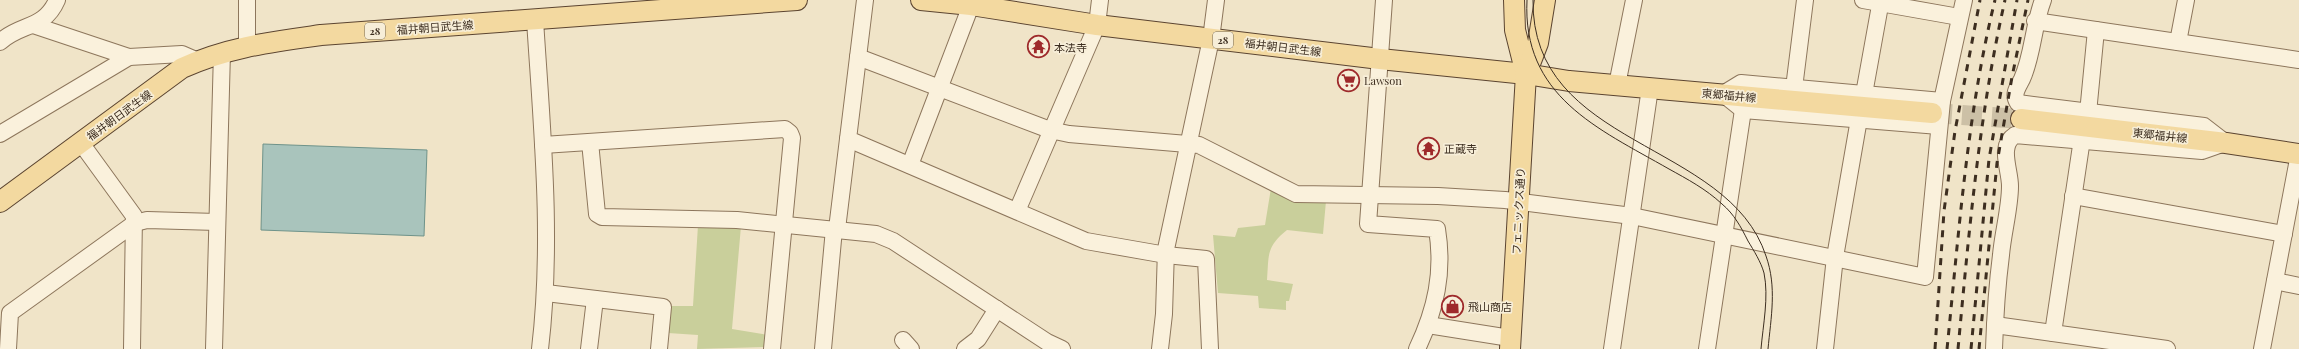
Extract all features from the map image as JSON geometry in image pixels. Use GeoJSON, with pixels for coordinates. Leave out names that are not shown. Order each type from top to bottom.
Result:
{"type":"FeatureCollection","features":[{"type":"Feature","properties":{"kind":"main road","name":"福井朝日武生線"},"geometry":{"type":"LineString","coordinates":[[0,202],[182,68],[222,52],[247,45],[321,35],[535,20],[622,7],[797,0]]}},
{"type":"Feature","properties":{"kind":"main road","name":"福井朝日武生線"},"geometry":{"type":"LineString","coordinates":[[921,0],[972,3],[1097,25],[1211,39],[1380,59],[1526,74]]}},
{"type":"Feature","properties":{"kind":"main road","name":"フェニックス通り"},"geometry":{"type":"LineString","coordinates":[[1514,0],[1515,30],[1526,74]]}},
{"type":"Feature","properties":{"kind":"main road","name":"フェニックス通り"},"geometry":{"type":"LineString","coordinates":[[1510,343],[1526,74],[1538,43],[1545,0]]}},
{"type":"Feature","properties":{"kind":"main road","name":"東郷福井線"},"geometry":{"type":"LineString","coordinates":[[1526,74],[1616,85],[1938,114]]}},
{"type":"Feature","properties":{"kind":"main road","name":"東郷福井線"},"geometry":{"type":"LineString","coordinates":[[2021,119],[2226,143],[2299,154]]}},
{"type":"Feature","properties":{"kind":"street"},"geometry":{"type":"LineString","coordinates":[[0,42],[42,21],[49,14],[57,0]]}},
{"type":"Feature","properties":{"kind":"street"},"geometry":{"type":"LineString","coordinates":[[247,0],[247,45]]}},
{"type":"Feature","properties":{"kind":"street"},"geometry":{"type":"LineString","coordinates":[[823,349],[835,229],[866,0]]}},
{"type":"Feature","properties":{"kind":"street"},"geometry":{"type":"LineString","coordinates":[[1017,211],[1050,130],[1097,25],[1100,0]]}},
{"type":"Feature","properties":{"kind":"street"},"geometry":{"type":"LineString","coordinates":[[1160,349],[1164,307],[1166,255],[1211,39],[1216,0]]}},
{"type":"Feature","properties":{"kind":"street"},"geometry":{"type":"LineString","coordinates":[[1384,0],[1368,224],[1437,229],[1441,254],[1438,285],[1428,326],[1417,349]]}},
{"type":"Feature","properties":{"kind":"street"},"geometry":{"type":"LineString","coordinates":[[1616,85],[1634,0]]}},
{"type":"Feature","properties":{"kind":"street"},"geometry":{"type":"LineString","coordinates":[[1794,88],[1805,0]]}},
{"type":"Feature","properties":{"kind":"street"},"geometry":{"type":"LineString","coordinates":[[1864,0],[1959,17]]}},
{"type":"Feature","properties":{"kind":"street"},"geometry":{"type":"LineString","coordinates":[[858,57],[1050,130],[1069,134],[1199,145],[1296,194],[1438,196],[1518,201],[1632,216],[1835,257],[1925,277],[1938,114],[1964,0]]}},
{"type":"Feature","properties":{"kind":"street"},"geometry":{"type":"LineString","coordinates":[[2043,0],[2035,21],[2027,65],[2016,92],[2016,100],[2021,104],[2204,126],[2226,143]]}},
{"type":"Feature","properties":{"kind":"street"},"geometry":{"type":"LineString","coordinates":[[2178,42],[2186,0]]}},
{"type":"Feature","properties":{"kind":"street"},"geometry":{"type":"LineString","coordinates":[[1864,94],[1881,2]]}},
{"type":"Feature","properties":{"kind":"street"},"geometry":{"type":"LineString","coordinates":[[910,165],[972,3]]}},
{"type":"Feature","properties":{"kind":"street"},"geometry":{"type":"LineString","coordinates":[[535,20],[546,207],[546,293],[540,349]]}},
{"type":"Feature","properties":{"kind":"street"},"geometry":{"type":"LineString","coordinates":[[2035,21],[2299,60]]}},
{"type":"Feature","properties":{"kind":"street"},"geometry":{"type":"LineString","coordinates":[[33,25],[129,57],[182,54],[198,61]]}},
{"type":"Feature","properties":{"kind":"street"},"geometry":{"type":"LineString","coordinates":[[2088,113],[2096,30]]}},
{"type":"Feature","properties":{"kind":"street"},"geometry":{"type":"LineString","coordinates":[[214,349],[222,52]]}},
{"type":"Feature","properties":{"kind":"street"},"geometry":{"type":"LineString","coordinates":[[0,134],[129,57]]}},
{"type":"Feature","properties":{"kind":"street"},"geometry":{"type":"LineString","coordinates":[[1741,83],[1864,94],[1938,114],[1859,119],[1743,110],[1723,94],[1741,83]]}},
{"type":"Feature","properties":{"kind":"street"},"geometry":{"type":"LineString","coordinates":[[1612,349],[1650,88]]}},
{"type":"Feature","properties":{"kind":"street"},"geometry":{"type":"LineString","coordinates":[[1707,349],[1743,110]]}},
{"type":"Feature","properties":{"kind":"street"},"geometry":{"type":"LineString","coordinates":[[1825,349],[1835,257],[1859,119]]}},
{"type":"Feature","properties":{"kind":"street"},"geometry":{"type":"LineString","coordinates":[[543,145],[785,129],[790,133],[792,138],[772,349]]}},
{"type":"Feature","properties":{"kind":"street"},"geometry":{"type":"LineString","coordinates":[[1994,349],[1994,325],[2010,186],[2006,144],[2009,139],[2015,135],[2082,139],[2202,151],[2226,143]]}},
{"type":"Feature","properties":{"kind":"street"},"geometry":{"type":"LineString","coordinates":[[848,139],[1086,241],[1166,255],[1206,259],[1210,349]]}},
{"type":"Feature","properties":{"kind":"street"},"geometry":{"type":"LineString","coordinates":[[2053,333],[2082,139]]}},
{"type":"Feature","properties":{"kind":"street"},"geometry":{"type":"LineString","coordinates":[[590,142],[597,214],[602,217],[737,220],[876,234],[893,241],[997,309],[1047,345],[1062,349]]}},
{"type":"Feature","properties":{"kind":"street"},"geometry":{"type":"LineString","coordinates":[[81,143],[134,216],[132,349]]}},
{"type":"Feature","properties":{"kind":"street"},"geometry":{"type":"LineString","coordinates":[[2262,349],[2299,154]]}},
{"type":"Feature","properties":{"kind":"street"},"geometry":{"type":"LineString","coordinates":[[2073,196],[2284,234]]}},
{"type":"Feature","properties":{"kind":"street"},"geometry":{"type":"LineString","coordinates":[[8,349],[10,313],[135,223],[147,220],[217,222]]}},
{"type":"Feature","properties":{"kind":"street"},"geometry":{"type":"LineString","coordinates":[[2275,282],[2299,286]]}},
{"type":"Feature","properties":{"kind":"street"},"geometry":{"type":"LineString","coordinates":[[546,293],[663,307],[659,349]]}},
{"type":"Feature","properties":{"kind":"street"},"geometry":{"type":"LineString","coordinates":[[589,349],[595,299]]}},
{"type":"Feature","properties":{"kind":"street"},"geometry":{"type":"LineString","coordinates":[[965,349],[978,339],[997,309]]}},
{"type":"Feature","properties":{"kind":"street"},"geometry":{"type":"LineString","coordinates":[[1994,325],[2167,349]]}},
{"type":"Feature","properties":{"kind":"street"},"geometry":{"type":"LineString","coordinates":[[1428,326],[1510,343]]}},
{"type":"Feature","properties":{"kind":"green space"},"geometry":{"type":"Polygon","coordinates":[[[1271,188],[1326,201],[1323,234],[1287,230],[1275,241],[1272,246],[1269,257],[1267,280],[1293,284],[1289,301],[1286,301],[1286,310],[1259,308],[1258,296],[1218,293],[1213,235],[1235,237],[1238,228],[1265,225],[1271,188]]]}},
{"type":"Feature","properties":{"kind":"green space"},"geometry":{"type":"Polygon","coordinates":[[[698,225],[741,226],[732,329],[768,335],[764,347],[697,349],[698,335],[668,333],[670,306],[693,306],[698,225]]]}},
{"type":"Feature","properties":{"kind":"water"},"geometry":{"type":"Polygon","coordinates":[[[263,144],[427,150],[424,236],[261,230],[263,144]]]}},
{"type":"Feature","properties":{"kind":"tunnel"},"geometry":{"type":"LineString","coordinates":[[1932,113],[2021,119]]}},
{"type":"Feature","properties":{"kind":"tram line"},"geometry":{"type":"LineString","coordinates":[[1527,0],[1529,33],[1537,61],[1551,85],[1569,105],[1591,123],[1616,139],[1703,189],[1726,208],[1737,221],[1764,273],[1766,301],[1761,349]]}},
{"type":"Feature","properties":{"kind":"tram line"},"geometry":{"type":"LineString","coordinates":[[1533,0],[1541,49],[1563,86],[1596,115],[1713,188],[1745,218],[1766,256],[1771,279],[1772,314],[1768,349]]}},
{"type":"Feature","properties":{"kind":"railway"},"geometry":{"type":"LineString","coordinates":[[1935,349],[1944,211],[1955,131],[1980,0]]}},
{"type":"Feature","properties":{"kind":"railway"},"geometry":{"type":"LineString","coordinates":[[1947,349],[1965,173],[1977,86],[1995,0]]}},
{"type":"Feature","properties":{"kind":"railway"},"geometry":{"type":"LineString","coordinates":[[1958,349],[1976,174],[1988,87],[2005,0]]}},
{"type":"Feature","properties":{"kind":"railway"},"geometry":{"type":"LineString","coordinates":[[1971,349],[1989,159],[2017,0]]}},
{"type":"Feature","properties":{"kind":"railway"},"geometry":{"type":"LineString","coordinates":[[1979,349],[1997,163],[2012,77],[2028,0]]}},
{"type":"Feature","properties":{"kind":"place","name":"本法寺"},"geometry":{"type":"Point","coordinates":[1038,47]}},
{"type":"Feature","properties":{"kind":"place","name":"Lawson"},"geometry":{"type":"Point","coordinates":[1349,80]}},
{"type":"Feature","properties":{"kind":"place","name":"正蔵寺"},"geometry":{"type":"Point","coordinates":[1429,148]}},
{"type":"Feature","properties":{"kind":"place","name":"飛山商店"},"geometry":{"type":"Point","coordinates":[1453,306]}}]}
